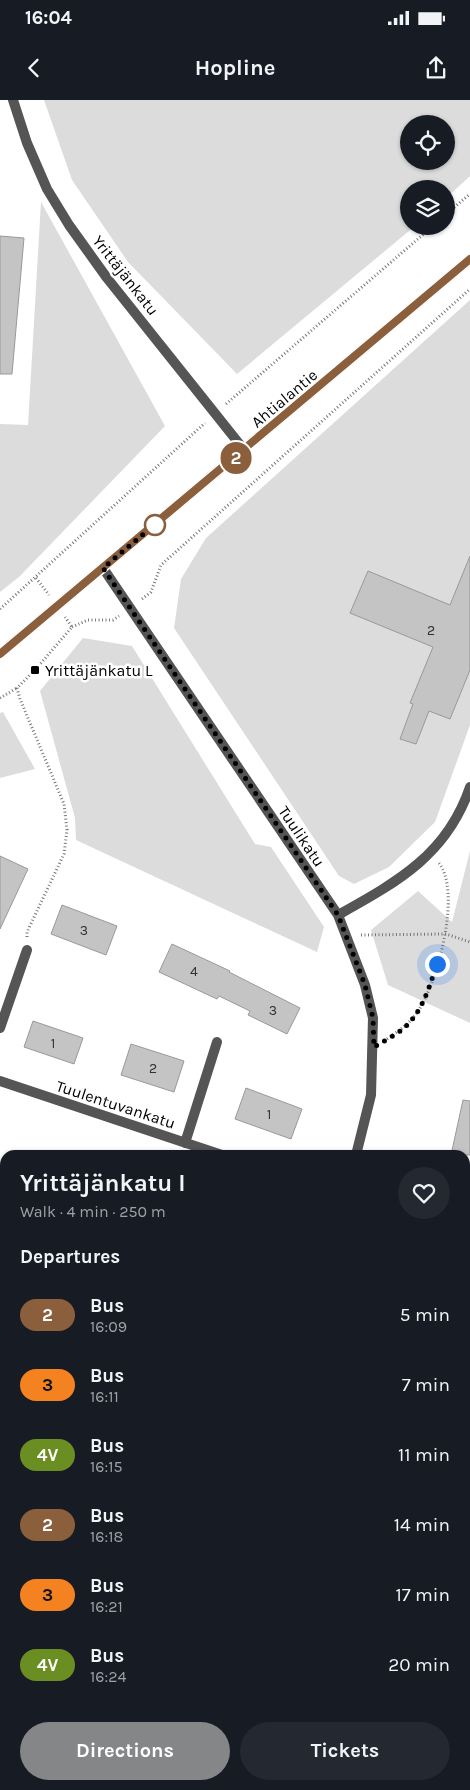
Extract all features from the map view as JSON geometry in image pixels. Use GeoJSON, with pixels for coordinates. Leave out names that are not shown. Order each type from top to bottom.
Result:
{"type":"FeatureCollection","features":[{"type":"Feature","properties":{"kind":"main road","name":"Ahtialantie"},"geometry":{"type":"LineString","coordinates":[[0,654],[470,259]]}},
{"type":"Feature","properties":{"kind":"street","name":"Yrittäjänkatu"},"geometry":{"type":"LineString","coordinates":[[13,100],[31,152],[47,189],[69,225],[107,278],[244,450]]}},
{"type":"Feature","properties":{"kind":"street","name":"Tuulikatu"},"geometry":{"type":"LineString","coordinates":[[103,568],[338,915],[365,985],[373,1018],[374,1047],[371,1095],[357,1150]]}},
{"type":"Feature","properties":{"kind":"street"},"geometry":{"type":"LineString","coordinates":[[338,915],[404,875],[429,854],[453,826],[470,787]]}},
{"type":"Feature","properties":{"kind":"street"},"geometry":{"type":"LineString","coordinates":[[0,1028],[27,950]]}},
{"type":"Feature","properties":{"kind":"street"},"geometry":{"type":"LineString","coordinates":[[185,1143],[217,1042]]}},
{"type":"Feature","properties":{"kind":"street","name":"Tuulentuvankatu"},"geometry":{"type":"LineString","coordinates":[[0,1081],[207,1150]]}},
{"type":"Feature","properties":{"kind":"path"},"geometry":{"type":"LineString","coordinates":[[455,206],[470,194]]}},
{"type":"Feature","properties":{"kind":"path"},"geometry":{"type":"LineString","coordinates":[[0,698],[17,688],[36,670],[72,627],[88,620],[113,620],[151,592],[162,565],[470,288]]}},
{"type":"Feature","properties":{"kind":"path"},"geometry":{"type":"LineString","coordinates":[[36,578],[72,627]]}},
{"type":"Feature","properties":{"kind":"path"},"geometry":{"type":"LineString","coordinates":[[17,688],[64,804],[67,830],[64,854],[27,932],[27,950]]}},
{"type":"Feature","properties":{"kind":"path"},"geometry":{"type":"LineString","coordinates":[[374,1047],[404,1028],[417,1012],[427,994],[446,934],[448,884],[440,865],[429,854]]}},
{"type":"Feature","properties":{"kind":"path"},"geometry":{"type":"LineString","coordinates":[[345,935],[446,934],[470,942]]}},
{"type":"Feature","properties":{"kind":"shaded area"},"geometry":{"type":"Polygon","coordinates":[[[44,100],[470,100],[470,176],[455,190],[455,180],[400,180],[400,235],[404,235],[237,374],[128,262],[72,180],[44,100]]]}},
{"type":"Feature","properties":{"kind":"shaded area"},"geometry":{"type":"Polygon","coordinates":[[[41,202],[165,426],[19,577],[0,592],[0,424],[28,425],[41,202]]]}},
{"type":"Feature","properties":{"kind":"shaded area"},"geometry":{"type":"Polygon","coordinates":[[[470,300],[470,725],[435,822],[389,867],[354,884],[339,876],[174,628],[181,579],[206,538],[470,300]]]}},
{"type":"Feature","properties":{"kind":"shaded area"},"geometry":{"type":"Polygon","coordinates":[[[83,638],[132,646],[255,844],[271,847],[324,927],[317,952],[76,840],[75,818],[40,691],[83,638]]]}},
{"type":"Feature","properties":{"kind":"shaded area"},"geometry":{"type":"Polygon","coordinates":[[[3,712],[35,769],[0,778],[0,713],[3,712]]]}},
{"type":"Feature","properties":{"kind":"shaded area"},"geometry":{"type":"Polygon","coordinates":[[[470,851],[470,1023],[388,985],[371,930],[418,891],[452,922],[470,851]]]}},
{"type":"Feature","properties":{"kind":"building"},"geometry":{"type":"Polygon","coordinates":[[[0,236],[24,238],[12,374],[0,374],[0,236]]]}},
{"type":"Feature","properties":{"kind":"building"},"geometry":{"type":"Polygon","coordinates":[[[470,556],[470,670],[450,719],[429,711],[416,744],[400,739],[413,704],[410,703],[433,647],[350,613],[368,571],[450,605],[470,556]]]}},
{"type":"Feature","properties":{"kind":"building"},"geometry":{"type":"Polygon","coordinates":[[[0,856],[28,869],[0,929],[0,856]]]}},
{"type":"Feature","properties":{"kind":"building"},"geometry":{"type":"Polygon","coordinates":[[[62,905],[117,926],[106,955],[51,934],[62,905]]]}},
{"type":"Feature","properties":{"kind":"building"},"geometry":{"type":"Polygon","coordinates":[[[172,944],[230,971],[300,1008],[287,1034],[248,1015],[250,1011],[219,996],[217,999],[159,972],[172,944]]]}},
{"type":"Feature","properties":{"kind":"building"},"geometry":{"type":"Polygon","coordinates":[[[33,1021],[83,1038],[74,1064],[24,1047],[33,1021]]]}},
{"type":"Feature","properties":{"kind":"building"},"geometry":{"type":"Polygon","coordinates":[[[131,1044],[184,1061],[174,1092],[121,1075],[131,1044]]]}},
{"type":"Feature","properties":{"kind":"building"},"geometry":{"type":"Polygon","coordinates":[[[246,1088],[302,1109],[291,1139],[235,1119],[246,1088]]]}},
{"type":"Feature","properties":{"kind":"building"},"geometry":{"type":"Polygon","coordinates":[[[463,1100],[470,1101],[470,1150],[452,1150],[463,1100]]]}},
{"type":"Feature","properties":{"kind":"bus line","name":"2"},"geometry":{"type":"LineString","coordinates":[[0,654],[470,259]]}},
{"type":"Feature","properties":{"kind":"place","name":"Yrittäjänkatu L"},"geometry":{"type":"Point","coordinates":[35,670]}},
{"type":"Feature","properties":{"kind":"route"},"geometry":{"type":"LineString","coordinates":[[155,525],[159,521],[103,568],[338,915],[365,985],[373,1018],[374,1047],[404,1028],[417,1012],[427,994],[437,964]]}}]}
